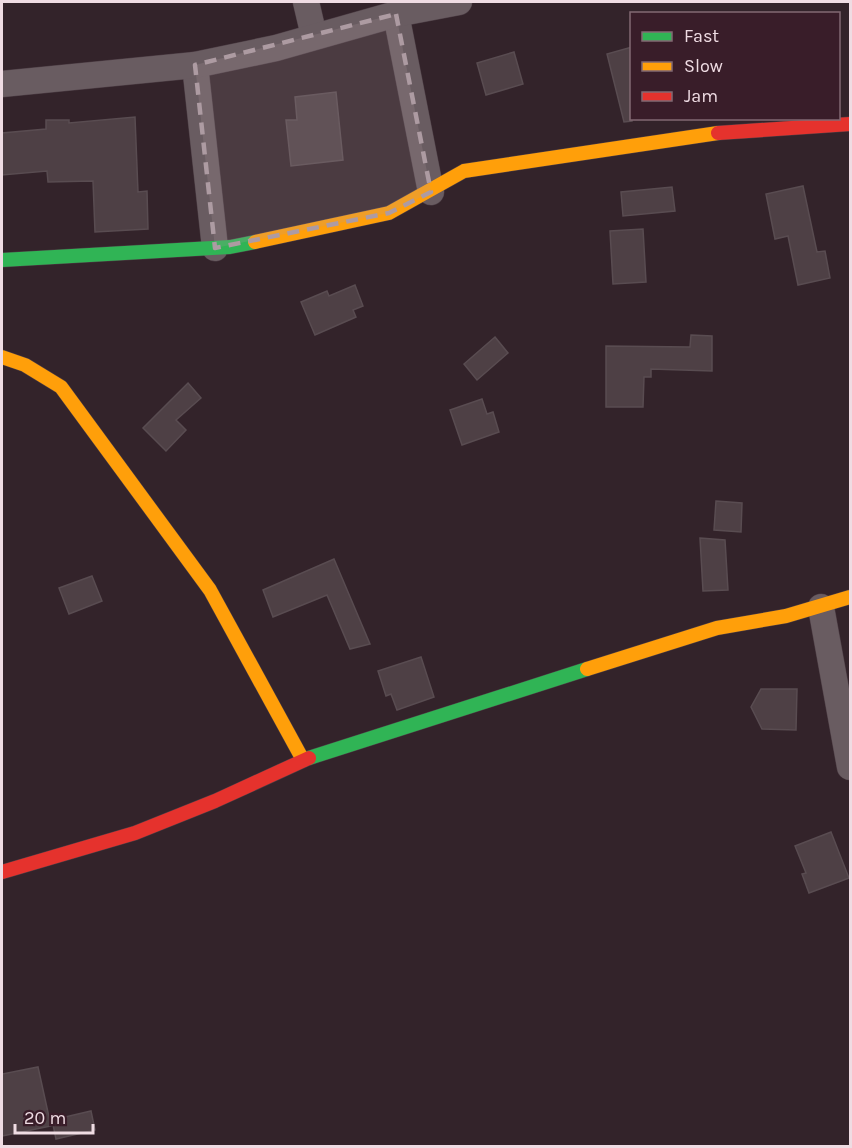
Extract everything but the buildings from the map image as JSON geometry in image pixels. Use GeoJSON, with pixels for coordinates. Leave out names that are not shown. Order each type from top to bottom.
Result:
{"type":"FeatureCollection","features":[{"type":"Feature","properties":{"kind":"street"},"geometry":{"type":"LineString","coordinates":[[306,2],[314,36]]}},
{"type":"Feature","properties":{"kind":"street"},"geometry":{"type":"LineString","coordinates":[[2,84],[195,65],[276,48],[396,14],[459,2]]}},
{"type":"Feature","properties":{"kind":"street"},"geometry":{"type":"LineString","coordinates":[[396,14],[431,192]]}},
{"type":"Feature","properties":{"kind":"street"},"geometry":{"type":"LineString","coordinates":[[195,65],[215,248]]}},
{"type":"Feature","properties":{"kind":"street"},"geometry":{"type":"LineString","coordinates":[[2,260],[215,248],[389,213],[409,206],[431,192],[443,179],[464,171],[694,135],[850,124]]}},
{"type":"Feature","properties":{"kind":"street"},"geometry":{"type":"LineString","coordinates":[[2,357],[25,365],[61,387],[210,590],[303,760]]}},
{"type":"Feature","properties":{"kind":"street"},"geometry":{"type":"LineString","coordinates":[[2,872],[135,833],[215,801],[303,760],[707,631],[821,607],[850,597]]}},
{"type":"Feature","properties":{"kind":"street"},"geometry":{"type":"LineString","coordinates":[[821,607],[850,767]]}},
{"type":"Feature","properties":{"kind":"highlighted area"},"geometry":{"type":"Polygon","coordinates":[[[396,14],[431,192],[389,213],[215,248],[195,65],[396,14]]]}},
{"type":"Feature","properties":{"kind":"traffic: fast"},"geometry":{"type":"LineString","coordinates":[[2,260],[230,247],[255,242]]}},
{"type":"Feature","properties":{"kind":"traffic: fast"},"geometry":{"type":"LineString","coordinates":[[309,758],[587,669]]}},
{"type":"Feature","properties":{"kind":"traffic: slow"},"geometry":{"type":"LineString","coordinates":[[255,242],[389,213],[464,171],[718,133]]}},
{"type":"Feature","properties":{"kind":"traffic: slow"},"geometry":{"type":"LineString","coordinates":[[2,357],[25,365],[61,387],[210,590],[303,760]]}},
{"type":"Feature","properties":{"kind":"traffic: slow"},"geometry":{"type":"LineString","coordinates":[[587,669],[717,628],[786,616],[850,597]]}},
{"type":"Feature","properties":{"kind":"traffic: jam"},"geometry":{"type":"LineString","coordinates":[[718,133],[850,124]]}},
{"type":"Feature","properties":{"kind":"traffic: jam"},"geometry":{"type":"LineString","coordinates":[[2,872],[135,833],[215,801],[309,758]]}}]}
